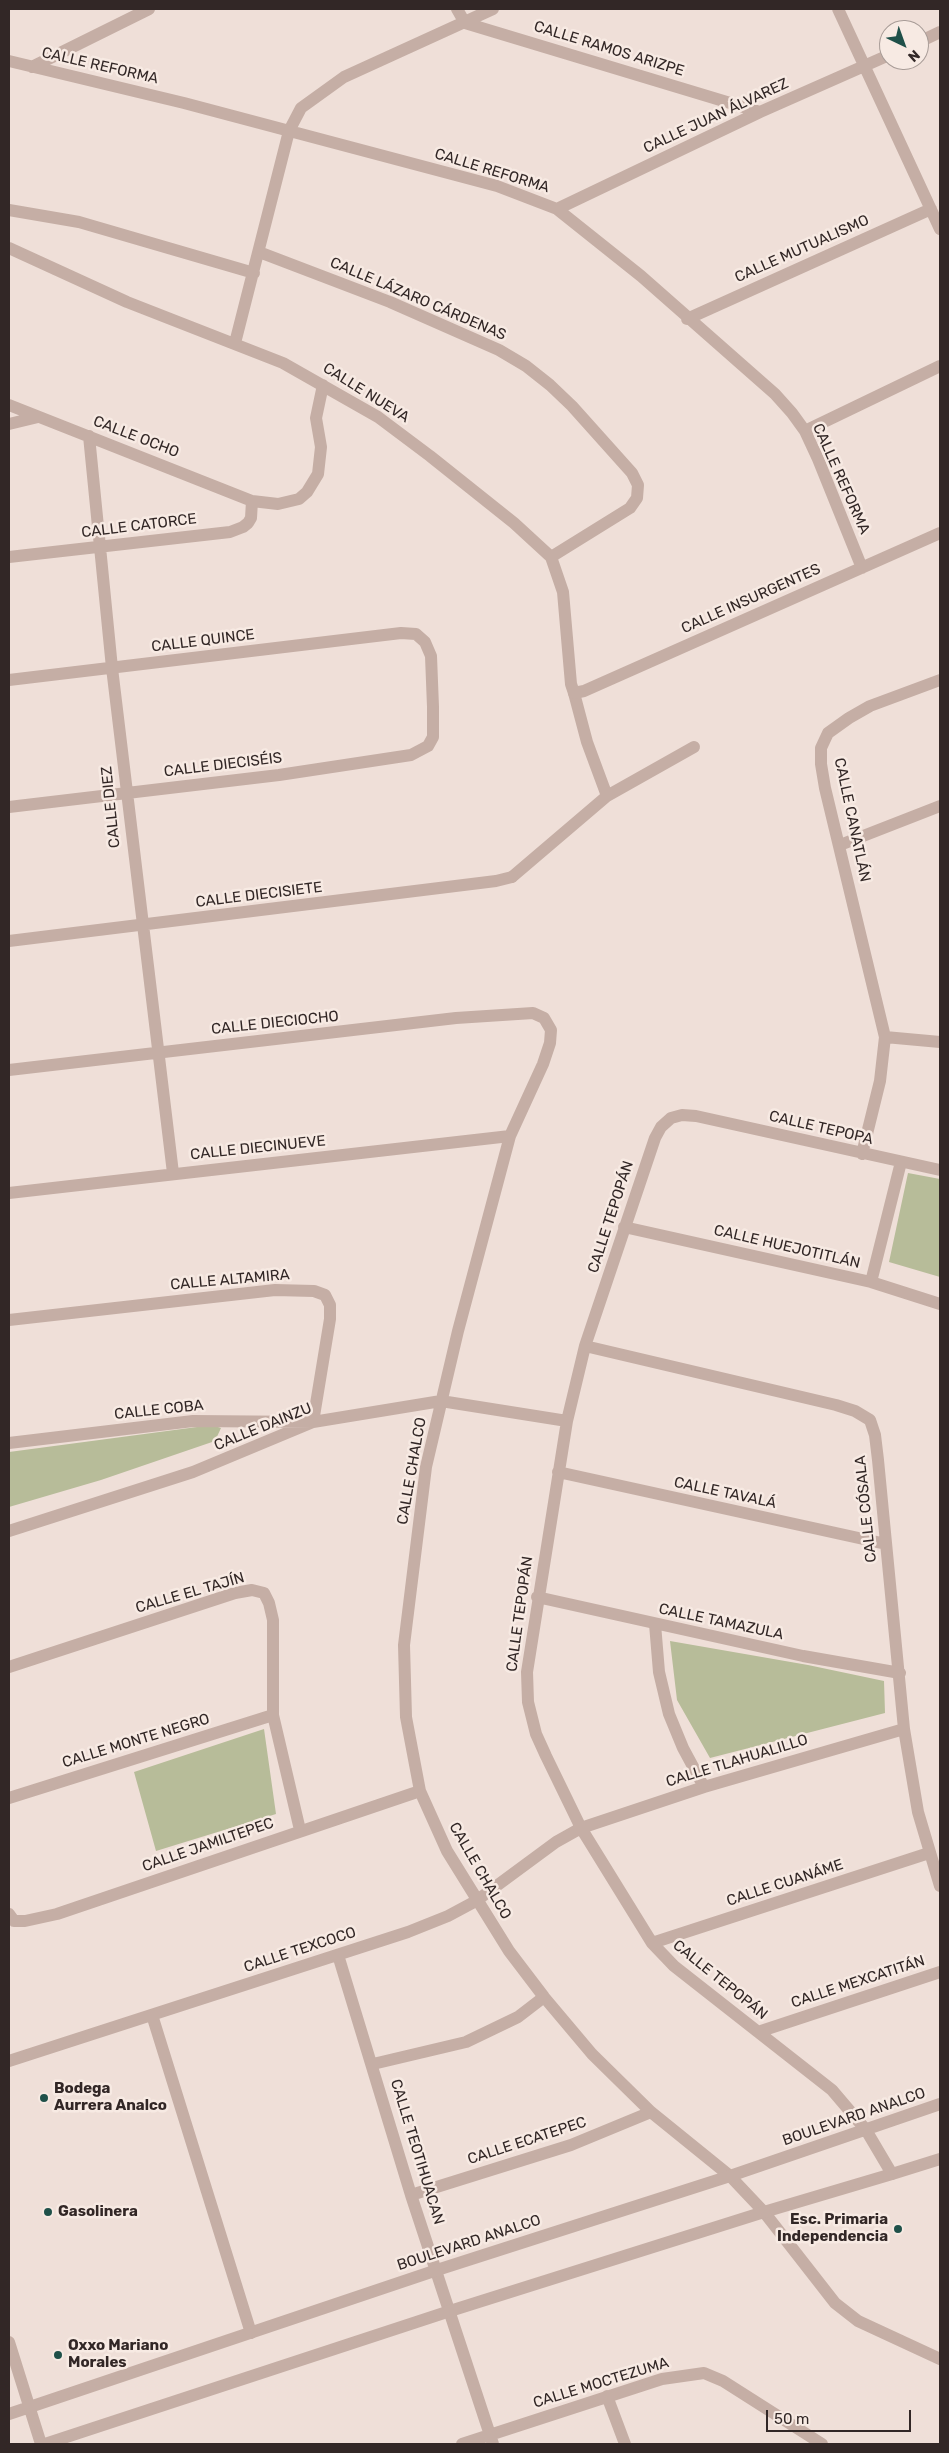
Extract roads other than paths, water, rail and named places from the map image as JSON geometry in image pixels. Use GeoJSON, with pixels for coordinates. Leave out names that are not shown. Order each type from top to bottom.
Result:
{"type":"FeatureCollection","features":[{"type":"Feature","properties":{"kind":"street"},"geometry":{"type":"LineString","coordinates":[[32,67],[148,9]]}},
{"type":"Feature","properties":{"kind":"street"},"geometry":{"type":"LineString","coordinates":[[457,9],[465,23]]}},
{"type":"Feature","properties":{"kind":"street"},"geometry":{"type":"LineString","coordinates":[[235,343],[289,131],[301,108],[344,77],[493,9]]}},
{"type":"Feature","properties":{"kind":"street"},"geometry":{"type":"LineString","coordinates":[[838,9],[940,229]]}},
{"type":"Feature","properties":{"kind":"street","name":"CALLE RAMOS ARIZPE"},"geometry":{"type":"LineString","coordinates":[[465,23],[760,112]]}},
{"type":"Feature","properties":{"kind":"street","name":"CALLE JUAN ÁLVAREZ"},"geometry":{"type":"LineString","coordinates":[[557,209],[760,112],[879,59]]}},
{"type":"Feature","properties":{"kind":"street","name":"CALLE REFORMA"},"geometry":{"type":"LineString","coordinates":[[9,62],[289,131],[497,186],[557,209],[640,276],[775,394],[805,431],[862,568]]}},
{"type":"Feature","properties":{"kind":"street","name":"CALLE MUTUALISMO"},"geometry":{"type":"LineString","coordinates":[[687,319],[931,209]]}},
{"type":"Feature","properties":{"kind":"street"},"geometry":{"type":"LineString","coordinates":[[9,210],[79,222],[254,273]]}},
{"type":"Feature","properties":{"kind":"street","name":"CALLE NUEVA"},"geometry":{"type":"LineString","coordinates":[[9,248],[127,302],[235,343],[283,364],[323,385],[378,417],[514,523],[551,557],[563,592],[571,684],[587,742],[607,796]]}},
{"type":"Feature","properties":{"kind":"street","name":"CALLE LÁZARO CÁRDENAS"},"geometry":{"type":"LineString","coordinates":[[259,252],[451,328],[499,350],[526,366],[572,406],[632,473],[638,485],[637,498],[630,508],[551,557]]}},
{"type":"Feature","properties":{"kind":"street"},"geometry":{"type":"LineString","coordinates":[[805,431],[940,366]]}},
{"type":"Feature","properties":{"kind":"street","name":"CALLE OCHO"},"geometry":{"type":"LineString","coordinates":[[9,405],[252,500],[266,504],[287,503],[299,498],[313,484],[321,464],[322,447],[316,418],[323,385]]}},
{"type":"Feature","properties":{"kind":"street"},"geometry":{"type":"LineString","coordinates":[[9,424],[38,417]]}},
{"type":"Feature","properties":{"kind":"street","name":"CALLE DIEZ"},"geometry":{"type":"LineString","coordinates":[[90,436],[126,793],[173,1173]]}},
{"type":"Feature","properties":{"kind":"street","name":"CALLE CATORCE"},"geometry":{"type":"LineString","coordinates":[[9,557],[238,530],[251,518],[252,500]]}},
{"type":"Feature","properties":{"kind":"street","name":"CALLE INSURGENTES"},"geometry":{"type":"LineString","coordinates":[[574,692],[584,691],[940,533]]}},
{"type":"Feature","properties":{"kind":"street","name":"CALLE QUINCE"},"geometry":{"type":"LineString","coordinates":[[9,680],[401,633],[416,634],[424,642],[431,656],[433,737]]}},
{"type":"Feature","properties":{"kind":"street","name":"CALLE CANATLÁN"},"geometry":{"type":"LineString","coordinates":[[862,1154],[880,1081],[885,1037],[821,764],[821,748],[828,733],[870,706],[940,680]]}},
{"type":"Feature","properties":{"kind":"street","name":"CALLE DIECISÉIS"},"geometry":{"type":"LineString","coordinates":[[9,807],[395,759],[420,752],[428,746],[433,737]]}},
{"type":"Feature","properties":{"kind":"street"},"geometry":{"type":"LineString","coordinates":[[607,796],[694,747]]}},
{"type":"Feature","properties":{"kind":"street","name":"CALLE DIECISIETE"},"geometry":{"type":"LineString","coordinates":[[9,941],[496,881],[512,877],[607,796]]}},
{"type":"Feature","properties":{"kind":"street"},"geometry":{"type":"LineString","coordinates":[[840,845],[940,806]]}},
{"type":"Feature","properties":{"kind":"street","name":"CALLE DIECIOCHO"},"geometry":{"type":"LineString","coordinates":[[9,1070],[502,1014],[533,1013],[544,1018]]}},
{"type":"Feature","properties":{"kind":"street","name":"CALLE CHALCO"},"geometry":{"type":"LineString","coordinates":[[544,1018],[551,1030],[550,1043],[543,1064],[510,1136],[426,1467],[404,1645],[406,1717],[420,1791],[446,1851],[476,1901],[509,1951],[544,1997],[592,2054],[651,2112],[730,2176],[764,2212],[835,2303],[858,2321],[940,2359]]}},
{"type":"Feature","properties":{"kind":"street"},"geometry":{"type":"LineString","coordinates":[[885,1037],[940,1042]]}},
{"type":"Feature","properties":{"kind":"street","name":"CALLE TEPOPÁN"},"geometry":{"type":"LineString","coordinates":[[696,1116],[682,1115],[672,1118],[661,1127],[654,1138],[585,1346],[567,1421],[537,1597],[527,1672],[528,1702],[536,1734],[581,1828],[652,1943],[674,1966],[832,2090],[866,2130],[892,2174]]}},
{"type":"Feature","properties":{"kind":"street","name":"CALLE TEPOPA"},"geometry":{"type":"LineString","coordinates":[[696,1116],[940,1170]]}},
{"type":"Feature","properties":{"kind":"street","name":"CALLE DIECINUEVE"},"geometry":{"type":"LineString","coordinates":[[9,1194],[173,1173],[510,1136]]}},
{"type":"Feature","properties":{"kind":"street"},"geometry":{"type":"LineString","coordinates":[[871,1282],[901,1162]]}},
{"type":"Feature","properties":{"kind":"street","name":"CALLE HUEJOTITLÁN"},"geometry":{"type":"LineString","coordinates":[[624,1227],[871,1282],[940,1304]]}},
{"type":"Feature","properties":{"kind":"street","name":"CALLE ALTAMIRA"},"geometry":{"type":"LineString","coordinates":[[9,1320],[275,1290],[314,1291],[325,1295],[330,1305],[330,1319],[313,1422]]}},
{"type":"Feature","properties":{"kind":"street","name":"CALLE CÓSALA"},"geometry":{"type":"LineString","coordinates":[[585,1346],[836,1405],[855,1411],[870,1420],[875,1435],[900,1673],[904,1729],[918,1812],[940,1886]]}},
{"type":"Feature","properties":{"kind":"street","name":"CALLE DAINZU"},"geometry":{"type":"LineString","coordinates":[[9,1531],[193,1472],[313,1422],[442,1401],[567,1421]]}},
{"type":"Feature","properties":{"kind":"street","name":"CALLE COBA"},"geometry":{"type":"LineString","coordinates":[[9,1443],[193,1421],[313,1422]]}},
{"type":"Feature","properties":{"kind":"street","name":"CALLE TAVALÁ"},"geometry":{"type":"LineString","coordinates":[[558,1472],[886,1544]]}},
{"type":"Feature","properties":{"kind":"street","name":"CALLE EL TAJÍN"},"geometry":{"type":"LineString","coordinates":[[9,1666],[235,1594],[252,1590],[264,1593],[269,1603],[273,1620],[273,1715],[300,1830]]}},
{"type":"Feature","properties":{"kind":"street","name":"CALLE TAMAZULA"},"geometry":{"type":"LineString","coordinates":[[537,1597],[803,1656],[900,1673]]}},
{"type":"Feature","properties":{"kind":"street"},"geometry":{"type":"LineString","coordinates":[[655,1624],[660,1672],[669,1714],[683,1748],[704,1787]]}},
{"type":"Feature","properties":{"kind":"street","name":"CALLE MONTE NEGRO"},"geometry":{"type":"LineString","coordinates":[[9,1798],[273,1715]]}},
{"type":"Feature","properties":{"kind":"street","name":"CALLE TLAHUALILLO"},"geometry":{"type":"LineString","coordinates":[[581,1828],[704,1787],[904,1729]]}},
{"type":"Feature","properties":{"kind":"street","name":"CALLE JAMILTEPEC"},"geometry":{"type":"LineString","coordinates":[[9,1914],[14,1922],[50,1916],[420,1791]]}},
{"type":"Feature","properties":{"kind":"street","name":"CALLE TEXCOCO"},"geometry":{"type":"LineString","coordinates":[[9,2061],[408,1932],[448,1916],[476,1901],[556,1842],[581,1828]]}},
{"type":"Feature","properties":{"kind":"street","name":"CALLE CUANÁME"},"geometry":{"type":"LineString","coordinates":[[652,1943],[929,1853]]}},
{"type":"Feature","properties":{"kind":"street","name":"CALLE TEOTIHUACAN"},"geometry":{"type":"LineString","coordinates":[[338,1955],[412,2195],[491,2440]]}},
{"type":"Feature","properties":{"kind":"street","name":"CALLE MEXCATITÁN"},"geometry":{"type":"LineString","coordinates":[[758,2032],[940,1972]]}},
{"type":"Feature","properties":{"kind":"street"},"geometry":{"type":"LineString","coordinates":[[373,2064],[466,2042],[518,2017],[544,1997]]}},
{"type":"Feature","properties":{"kind":"street"},"geometry":{"type":"LineString","coordinates":[[152,2015],[251,2333]]}},
{"type":"Feature","properties":{"kind":"street","name":"BOULEVARD ANALCO"},"geometry":{"type":"LineString","coordinates":[[9,2414],[437,2270],[730,2176],[940,2104]]}},
{"type":"Feature","properties":{"kind":"street","name":"CALLE ECATEPEC"},"geometry":{"type":"LineString","coordinates":[[412,2195],[571,2145],[651,2112]]}},
{"type":"Feature","properties":{"kind":"street"},"geometry":{"type":"LineString","coordinates":[[9,2342],[43,2444],[450,2312],[940,2158]]}},
{"type":"Feature","properties":{"kind":"street","name":"CALLE MOCTEZUMA"},"geometry":{"type":"LineString","coordinates":[[462,2444],[491,2440],[606,2396],[662,2379],[704,2373],[723,2381],[822,2444]]}},
{"type":"Feature","properties":{"kind":"street"},"geometry":{"type":"LineString","coordinates":[[606,2396],[625,2444]]}},
{"type":"Feature","properties":{"kind":"place","name":"Bodega Aurrera Analco"},"geometry":{"type":"Point","coordinates":[44,2098]}},
{"type":"Feature","properties":{"kind":"place","name":"Gasolinera"},"geometry":{"type":"Point","coordinates":[48,2212]}},
{"type":"Feature","properties":{"kind":"place","name":"Esc. Primaria Independencia"},"geometry":{"type":"Point","coordinates":[898,2229]}},
{"type":"Feature","properties":{"kind":"place","name":"Oxxo Mariano Morales"},"geometry":{"type":"Point","coordinates":[58,2355]}}]}
